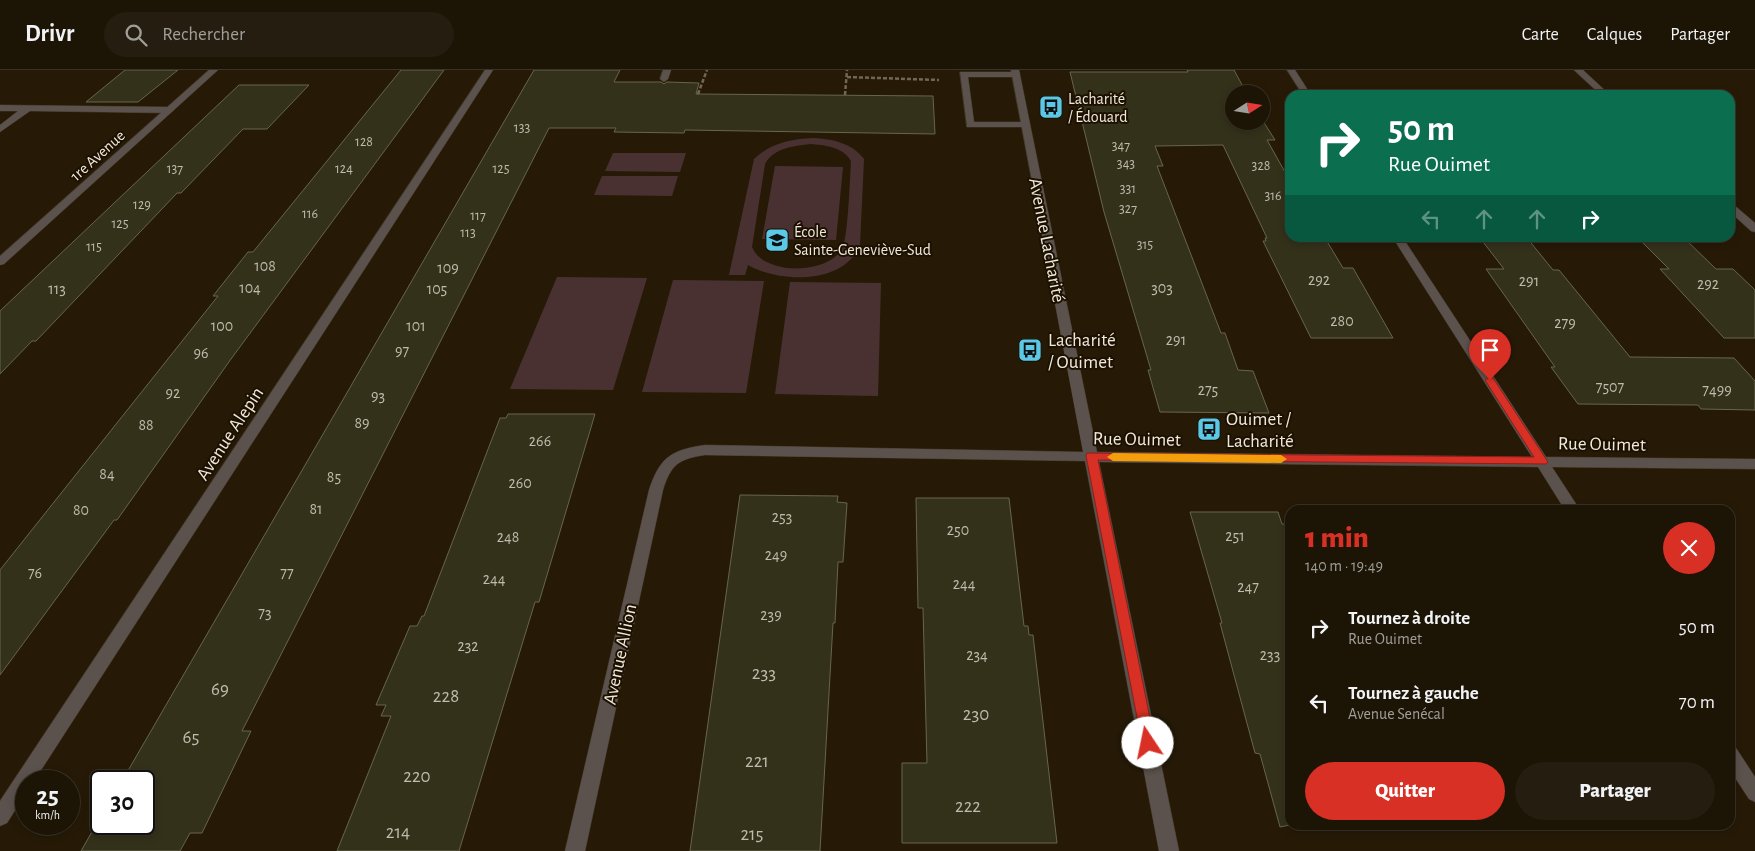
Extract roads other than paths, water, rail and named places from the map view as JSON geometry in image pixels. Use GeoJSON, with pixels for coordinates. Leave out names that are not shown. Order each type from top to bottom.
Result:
{"type":"FeatureCollection","features":[{"type":"Feature","properties":{"kind":"street","name":"1re Avenue"},"geometry":{"type":"LineString","coordinates":[[0,262],[214,70]]}},
{"type":"Feature","properties":{"kind":"street","name":"Avenue Alepin"},"geometry":{"type":"LineString","coordinates":[[0,817],[490,70]]}},
{"type":"Feature","properties":{"kind":"street"},"geometry":{"type":"LineString","coordinates":[[664,79],[667,70]]}},
{"type":"Feature","properties":{"kind":"street"},"geometry":{"type":"LineString","coordinates":[[1291,70],[1304,90]]}},
{"type":"Feature","properties":{"kind":"street"},"geometry":{"type":"LineString","coordinates":[[1578,70],[1600,90]]}},
{"type":"Feature","properties":{"kind":"street"},"geometry":{"type":"LineString","coordinates":[[1015,72],[963,74],[970,125],[1026,125]]}},
{"type":"Feature","properties":{"kind":"street","name":"Avenue Lacharité"},"geometry":{"type":"LineString","coordinates":[[1015,72],[1169,851]]}},
{"type":"Feature","properties":{"kind":"street"},"geometry":{"type":"LineString","coordinates":[[0,108],[170,110]]}},
{"type":"Feature","properties":{"kind":"street"},"geometry":{"type":"LineString","coordinates":[[0,129],[28,108]]}},
{"type":"Feature","properties":{"kind":"street"},"geometry":{"type":"LineString","coordinates":[[1735,211],[1755,229]]}},
{"type":"Feature","properties":{"kind":"street"},"geometry":{"type":"LineString","coordinates":[[1401,242],[1570,505]]}},
{"type":"Feature","properties":{"kind":"street","name":"Rue Ouimet"},"geometry":{"type":"LineString","coordinates":[[671,460],[686,453],[705,450],[1755,464]]}},
{"type":"Feature","properties":{"kind":"street","name":"Avenue Allion"},"geometry":{"type":"LineString","coordinates":[[575,851],[656,490],[661,472],[671,460]]}},
{"type":"Feature","properties":{"kind":"street"},"geometry":{"type":"LineString","coordinates":[[1735,762],[1755,792]]}},
{"type":"Feature","properties":{"kind":"place","name":"Lacharité / Édouard"},"geometry":{"type":"Point","coordinates":[1051,107]}},
{"type":"Feature","properties":{"kind":"place","name":"École Sainte-Geneviève-Sud"},"geometry":{"type":"Point","coordinates":[777,240]}},
{"type":"Feature","properties":{"kind":"place","name":"Lacharité / Ouimet"},"geometry":{"type":"Point","coordinates":[1030,350]}},
{"type":"Feature","properties":{"kind":"place","name":"Ouimet / Lacharité"},"geometry":{"type":"Point","coordinates":[1209,429]}}]}
